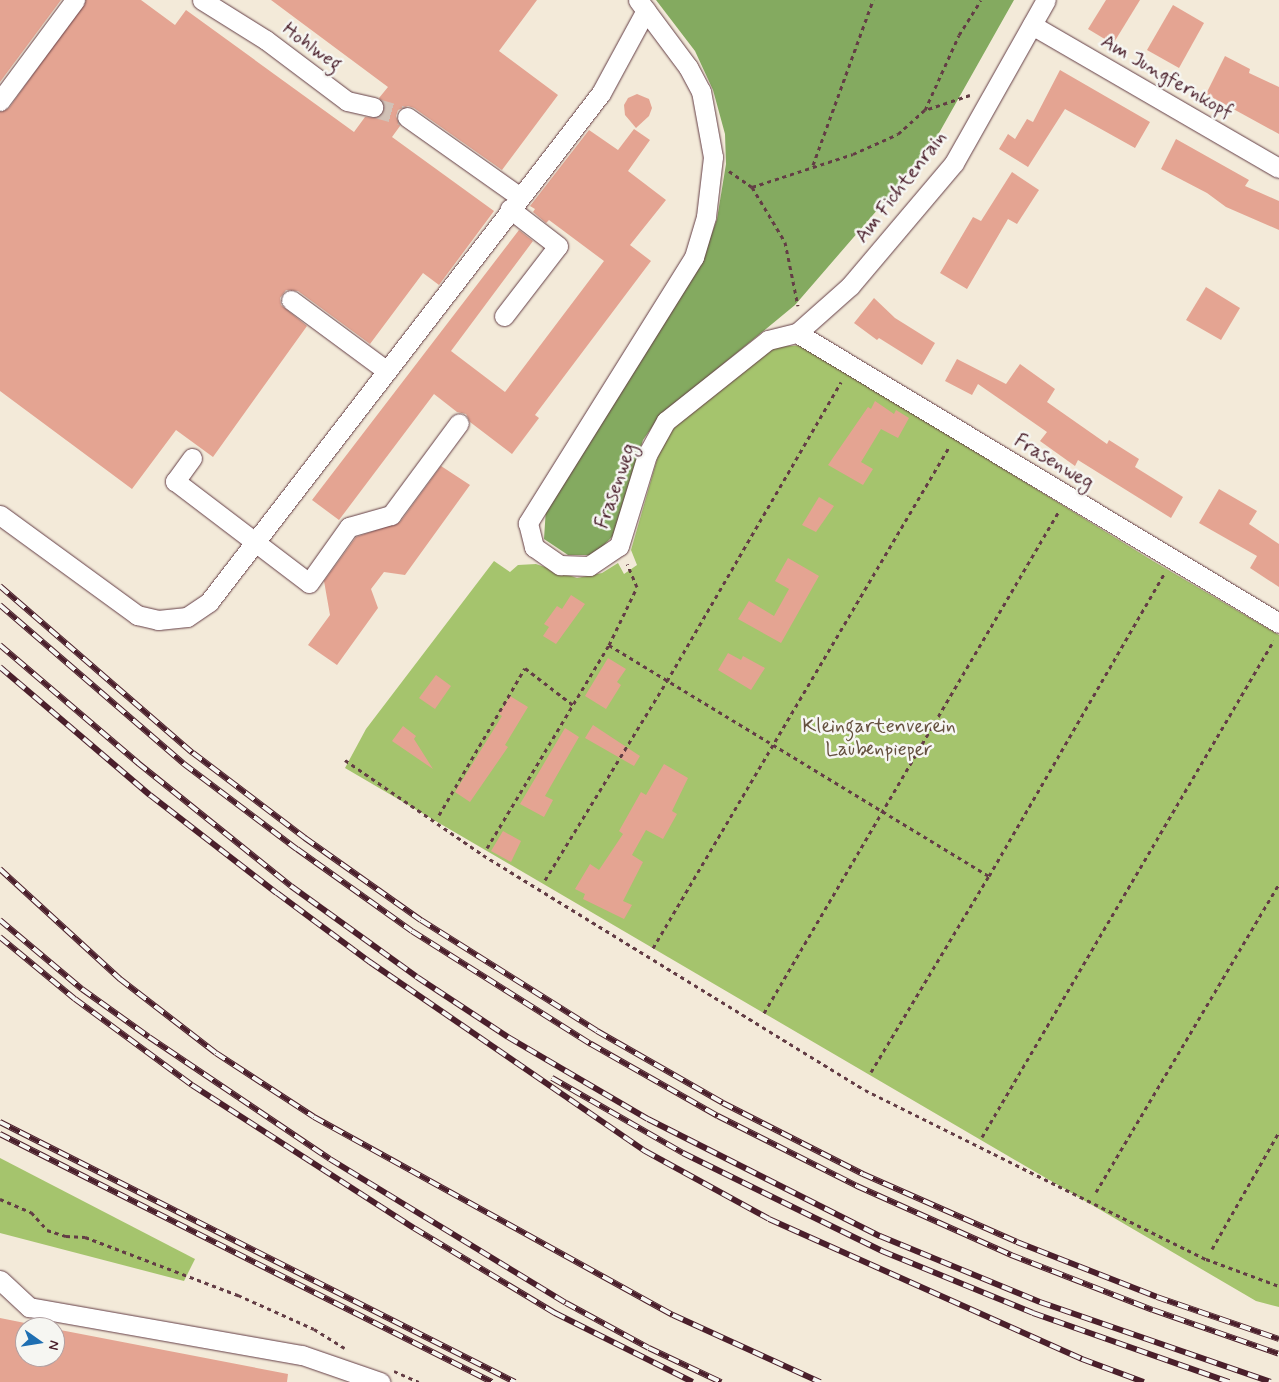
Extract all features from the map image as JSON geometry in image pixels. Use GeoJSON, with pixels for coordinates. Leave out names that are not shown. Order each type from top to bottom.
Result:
{"type":"FeatureCollection","features":[{"type":"Feature","properties":{"kind":"street"},"geometry":{"type":"LineString","coordinates":[[0,101],[75,0]]}},
{"type":"Feature","properties":{"kind":"street","name":"Hohlweg"},"geometry":{"type":"LineString","coordinates":[[202,0],[266,40],[347,101],[373,107]]}},
{"type":"Feature","properties":{"kind":"street","name":"Am Fichtenrain"},"geometry":{"type":"LineString","coordinates":[[798,333],[850,286],[954,163],[1046,0]]}},
{"type":"Feature","properties":{"kind":"street"},"geometry":{"type":"LineString","coordinates":[[0,515],[106,594],[137,614],[158,620],[187,617],[209,602],[255,545],[601,93],[642,5]]}},
{"type":"Feature","properties":{"kind":"street","name":"Frasenweg"},"geometry":{"type":"LineString","coordinates":[[642,5],[688,66],[701,91],[713,158],[706,216],[694,257],[528,523],[534,547],[560,565],[589,566],[619,546],[646,455],[666,420],[768,340],[798,333],[1172,560],[1278,630]]}},
{"type":"Feature","properties":{"kind":"street","name":"Am Jungfernkopf"},"geometry":{"type":"LineString","coordinates":[[1032,25],[1279,168]]}},
{"type":"Feature","properties":{"kind":"street"},"geometry":{"type":"LineString","coordinates":[[407,117],[515,203],[558,246],[504,316]]}},
{"type":"Feature","properties":{"kind":"street"},"geometry":{"type":"LineString","coordinates":[[291,300],[387,371]]}},
{"type":"Feature","properties":{"kind":"street"},"geometry":{"type":"LineString","coordinates":[[192,458],[175,481],[255,545],[310,583],[349,527],[391,515],[459,423]]}},
{"type":"Feature","properties":{"kind":"street"},"geometry":{"type":"LineString","coordinates":[[0,1280],[29,1307],[302,1355],[386,1376]]}},
{"type":"Feature","properties":{"kind":"path"},"geometry":{"type":"LineString","coordinates":[[813,165],[874,0]]}},
{"type":"Feature","properties":{"kind":"path"},"geometry":{"type":"LineString","coordinates":[[925,110],[959,35],[982,0]]}},
{"type":"Feature","properties":{"kind":"path"},"geometry":{"type":"LineString","coordinates":[[752,187],[813,165],[853,154],[898,134],[925,110],[960,97],[995,91]]}},
{"type":"Feature","properties":{"kind":"path"},"geometry":{"type":"LineString","coordinates":[[713,158],[752,187],[784,242],[790,278],[799,297],[798,333]]}},
{"type":"Feature","properties":{"kind":"path"},"geometry":{"type":"LineString","coordinates":[[545,880],[667,681],[852,366]]}},
{"type":"Feature","properties":{"kind":"path"},"geometry":{"type":"LineString","coordinates":[[653,948],[959,431]]}},
{"type":"Feature","properties":{"kind":"path"},"geometry":{"type":"LineString","coordinates":[[764,1013],[880,812],[1068,497]]}},
{"type":"Feature","properties":{"kind":"path"},"geometry":{"type":"LineString","coordinates":[[487,848],[609,645],[637,587],[619,546]]}},
{"type":"Feature","properties":{"kind":"path"},"geometry":{"type":"LineString","coordinates":[[871,1072],[989,876],[1172,560]]}},
{"type":"Feature","properties":{"kind":"path"},"geometry":{"type":"LineString","coordinates":[[982,1137],[1278,630]]}},
{"type":"Feature","properties":{"kind":"path"},"geometry":{"type":"LineString","coordinates":[[609,645],[880,812],[989,876]]}},
{"type":"Feature","properties":{"kind":"path"},"geometry":{"type":"LineString","coordinates":[[439,815],[525,668],[572,705]]}},
{"type":"Feature","properties":{"kind":"path"},"geometry":{"type":"LineString","coordinates":[[345,760],[483,855],[865,1090],[1206,1259],[1279,1286]]}},
{"type":"Feature","properties":{"kind":"path"},"geometry":{"type":"LineString","coordinates":[[1096,1192],[1279,884]]}},
{"type":"Feature","properties":{"kind":"path"},"geometry":{"type":"LineString","coordinates":[[1212,1249],[1279,1132]]}},
{"type":"Feature","properties":{"kind":"path"},"geometry":{"type":"LineString","coordinates":[[0,1199],[31,1212],[47,1230],[66,1236],[85,1237],[238,1295],[314,1329],[350,1352]]}},
{"type":"Feature","properties":{"kind":"path"},"geometry":{"type":"LineString","coordinates":[[386,1376],[419,1382]]}},
{"type":"Feature","properties":{"kind":"green space"},"geometry":{"type":"Polygon","coordinates":[[[656,0],[1014,0],[930,149],[795,305],[660,416],[643,440],[615,534],[594,555],[568,555],[544,539],[546,508],[701,264],[717,219],[726,164],[725,134],[713,90],[695,51],[656,0]]]}},
{"type":"Feature","properties":{"kind":"green space","name":"Kleingartenverein Laubenpieper"},"geometry":{"type":"Polygon","coordinates":[[[803,345],[1153,561],[1279,635],[1279,1307],[1256,1301],[345,768],[366,729],[494,561],[510,572],[518,565],[536,564],[577,578],[602,573],[618,563],[624,574],[637,565],[631,550],[658,456],[673,428],[775,347],[803,345]]]}},
{"type":"Feature","properties":{"kind":"green space"},"geometry":{"type":"Polygon","coordinates":[[[0,1158],[195,1259],[184,1281],[0,1233],[0,1158]]]}},
{"type":"Feature","properties":{"kind":"building"},"geometry":{"type":"Polygon","coordinates":[[[0,0],[61,0],[0,82],[0,0]]]}},
{"type":"Feature","properties":{"kind":"building"},"geometry":{"type":"Polygon","coordinates":[[[86,0],[141,0],[175,25],[186,10],[354,132],[365,117],[376,118],[382,114],[384,104],[379,98],[388,87],[271,0],[537,0],[499,51],[558,95],[502,170],[414,108],[408,106],[398,110],[396,116],[400,126],[392,137],[494,211],[439,285],[423,273],[370,344],[298,291],[286,290],[280,298],[281,305],[307,326],[213,457],[176,430],[132,489],[0,391],[0,112],[9,108],[86,0]]]}},
{"type":"Feature","properties":{"kind":"building"},"geometry":{"type":"Polygon","coordinates":[[[1106,0],[1140,0],[1113,44],[1088,29],[1106,0]]]}},
{"type":"Feature","properties":{"kind":"building"},"geometry":{"type":"Polygon","coordinates":[[[1173,5],[1204,23],[1179,68],[1147,50],[1173,5]]]}},
{"type":"Feature","properties":{"kind":"building"},"geometry":{"type":"Polygon","coordinates":[[[1225,56],[1250,69],[1249,73],[1279,87],[1279,134],[1206,94],[1225,56]]]}},
{"type":"Feature","properties":{"kind":"building"},"geometry":{"type":"Polygon","coordinates":[[[1060,70],[1150,122],[1135,148],[1065,109],[1028,167],[999,149],[1008,134],[1015,139],[1027,119],[1033,122],[1060,70]]]}},
{"type":"Feature","properties":{"kind":"building"},"geometry":{"type":"Polygon","coordinates":[[[637,94],[649,99],[652,108],[649,116],[636,128],[625,115],[624,105],[628,98],[637,94]]]}},
{"type":"Feature","properties":{"kind":"building"},"geometry":{"type":"Polygon","coordinates":[[[634,129],[650,140],[628,171],[666,200],[630,245],[651,261],[535,415],[539,418],[512,454],[470,422],[466,414],[457,412],[434,394],[339,520],[312,500],[519,230],[533,241],[451,351],[505,392],[604,261],[549,220],[546,223],[533,212],[535,209],[530,206],[589,130],[618,150],[634,129]]]}},
{"type":"Feature","properties":{"kind":"building"},"geometry":{"type":"Polygon","coordinates":[[[1176,139],[1249,180],[1245,186],[1279,201],[1279,230],[1226,207],[1207,193],[1161,169],[1176,139]]]}},
{"type":"Feature","properties":{"kind":"building"},"geometry":{"type":"Polygon","coordinates":[[[1012,172],[1039,190],[1017,224],[1008,219],[967,289],[940,273],[973,217],[981,221],[1012,172]]]}},
{"type":"Feature","properties":{"kind":"building"},"geometry":{"type":"Polygon","coordinates":[[[1206,287],[1240,308],[1221,340],[1186,320],[1206,287]]]}},
{"type":"Feature","properties":{"kind":"building"},"geometry":{"type":"Polygon","coordinates":[[[874,298],[895,318],[935,343],[922,365],[879,338],[877,340],[854,323],[874,298]]]}},
{"type":"Feature","properties":{"kind":"building"},"geometry":{"type":"Polygon","coordinates":[[[957,359],[1006,384],[1020,364],[1055,389],[1047,402],[1107,444],[1109,440],[1139,459],[1135,467],[1183,497],[1171,518],[1078,460],[1075,466],[1040,441],[1047,432],[978,384],[972,395],[945,381],[957,359]]]}},
{"type":"Feature","properties":{"kind":"building"},"geometry":{"type":"Polygon","coordinates":[[[875,401],[894,414],[896,410],[909,418],[898,438],[881,429],[861,462],[873,469],[863,485],[828,465],[868,407],[871,409],[875,401]]]}},
{"type":"Feature","properties":{"kind":"building"},"geometry":{"type":"Polygon","coordinates":[[[441,466],[470,485],[405,575],[384,572],[371,589],[378,608],[337,665],[308,645],[330,615],[324,581],[356,537],[400,522],[441,466]]]}},
{"type":"Feature","properties":{"kind":"building"},"geometry":{"type":"Polygon","coordinates":[[[1219,489],[1257,511],[1249,524],[1279,544],[1279,587],[1250,568],[1257,556],[1199,523],[1219,489]]]}},
{"type":"Feature","properties":{"kind":"building"},"geometry":{"type":"Polygon","coordinates":[[[819,497],[834,506],[816,532],[802,525],[819,497]]]}},
{"type":"Feature","properties":{"kind":"building"},"geometry":{"type":"Polygon","coordinates":[[[788,558],[819,576],[781,643],[738,619],[749,601],[774,616],[789,589],[775,581],[788,558]]]}},
{"type":"Feature","properties":{"kind":"building"},"geometry":{"type":"Polygon","coordinates":[[[571,595],[585,604],[556,644],[543,636],[549,627],[544,624],[557,606],[562,609],[571,595]]]}},
{"type":"Feature","properties":{"kind":"building"},"geometry":{"type":"Polygon","coordinates":[[[728,653],[741,660],[743,656],[765,668],[751,690],[718,670],[728,653]]]}},
{"type":"Feature","properties":{"kind":"building"},"geometry":{"type":"Polygon","coordinates":[[[608,658],[626,669],[617,682],[621,685],[606,709],[585,696],[608,658]]]}},
{"type":"Feature","properties":{"kind":"building"},"geometry":{"type":"Polygon","coordinates":[[[436,675],[451,686],[435,709],[419,698],[436,675]]]}},
{"type":"Feature","properties":{"kind":"building"},"geometry":{"type":"Polygon","coordinates":[[[510,696],[528,707],[505,745],[508,747],[470,802],[455,792],[502,716],[499,714],[510,696]]]}},
{"type":"Feature","properties":{"kind":"building"},"geometry":{"type":"Polygon","coordinates":[[[593,725],[640,756],[634,766],[585,738],[593,725]]]}},
{"type":"Feature","properties":{"kind":"building"},"geometry":{"type":"Polygon","coordinates":[[[403,726],[416,736],[414,739],[433,769],[392,741],[403,726]]]}},
{"type":"Feature","properties":{"kind":"building"},"geometry":{"type":"Polygon","coordinates":[[[565,728],[579,737],[545,796],[553,800],[544,817],[520,804],[565,728]]]}},
{"type":"Feature","properties":{"kind":"building"},"geometry":{"type":"Polygon","coordinates":[[[664,764],[688,778],[672,811],[677,814],[663,839],[646,830],[632,855],[643,862],[623,901],[632,905],[624,919],[583,899],[585,894],[575,889],[590,864],[599,870],[623,834],[619,831],[641,792],[646,795],[664,764]]]}},
{"type":"Feature","properties":{"kind":"building"},"geometry":{"type":"Polygon","coordinates":[[[503,831],[521,841],[511,862],[491,851],[503,831]]]}},
{"type":"Feature","properties":{"kind":"building"},"geometry":{"type":"Polygon","coordinates":[[[0,1318],[15,1321],[15,1367],[65,1367],[65,1331],[288,1374],[287,1382],[0,1382],[0,1318]]]}},
{"type":"Feature","properties":{"kind":"tunnel"},"geometry":{"type":"LineString","coordinates":[[373,107],[407,117]]}},
{"type":"Feature","properties":{"kind":"railway"},"geometry":{"type":"LineString","coordinates":[[0,586],[193,753],[305,838],[421,920],[597,1031],[723,1103],[863,1174],[1017,1242],[1157,1297],[1279,1339]]}},
{"type":"Feature","properties":{"kind":"railway"},"geometry":{"type":"LineString","coordinates":[[0,605],[184,764],[297,849],[412,931],[591,1044],[718,1116],[857,1186],[1011,1255],[1153,1310],[1279,1354]]}},
{"type":"Feature","properties":{"kind":"railway"},"geometry":{"type":"LineString","coordinates":[[0,645],[138,763],[291,886],[417,977],[508,1037],[648,1119],[880,1236],[1040,1302],[1271,1382]]}},
{"type":"Feature","properties":{"kind":"railway"},"geometry":{"type":"LineString","coordinates":[[0,667],[150,795],[277,893],[370,962],[645,1151],[769,1219],[1082,1359],[1144,1382]]}},
{"type":"Feature","properties":{"kind":"railway"},"geometry":{"type":"LineString","coordinates":[[0,869],[120,979],[216,1053],[314,1117],[673,1315],[820,1382]]}},
{"type":"Feature","properties":{"kind":"railway"},"geometry":{"type":"LineString","coordinates":[[0,920],[82,989],[149,1037],[330,1159],[566,1303],[649,1348],[721,1382]]}},
{"type":"Feature","properties":{"kind":"railway"},"geometry":{"type":"LineString","coordinates":[[0,937],[75,999],[192,1085],[414,1228],[555,1313],[693,1382]]}},
{"type":"Feature","properties":{"kind":"railway"},"geometry":{"type":"LineString","coordinates":[[552,1078],[683,1153],[882,1251],[1033,1313],[1229,1382]]}},
{"type":"Feature","properties":{"kind":"railway"},"geometry":{"type":"LineString","coordinates":[[0,1122],[515,1382]]}},
{"type":"Feature","properties":{"kind":"railway"},"geometry":{"type":"LineString","coordinates":[[0,1134],[492,1382]]}}]}
